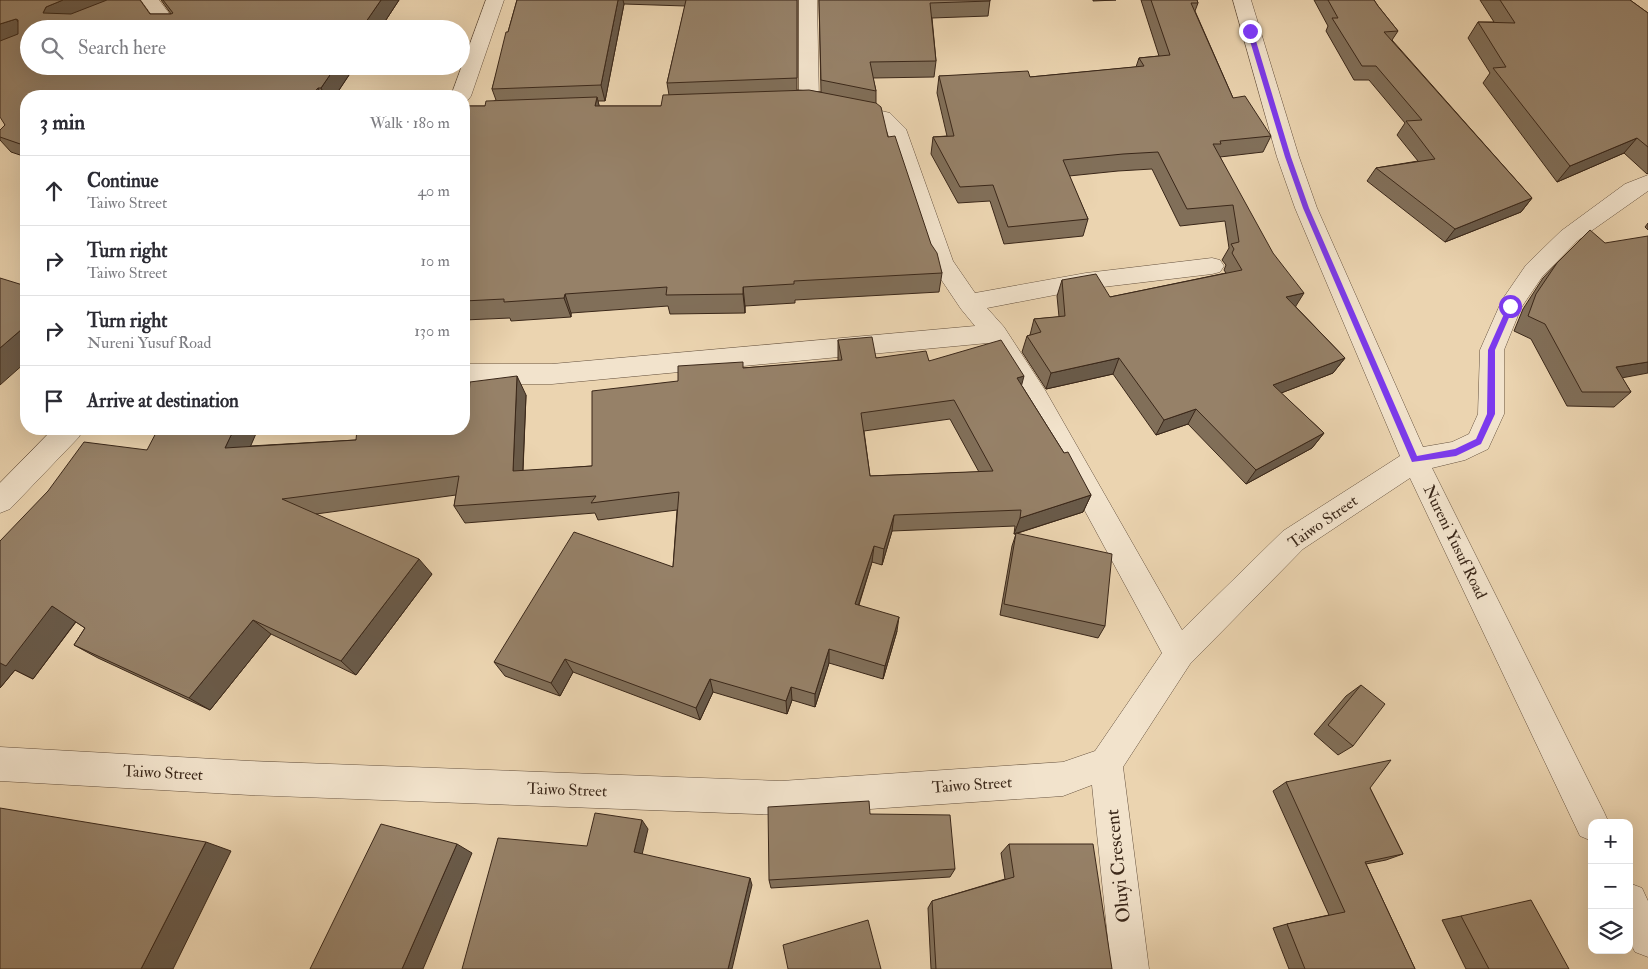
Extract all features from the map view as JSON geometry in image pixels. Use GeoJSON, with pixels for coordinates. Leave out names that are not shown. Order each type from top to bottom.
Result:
{"type":"FeatureCollection","features":[{"type":"Feature","properties":{"kind":"street"},"geometry":{"type":"LineString","coordinates":[[150,0],[165,20]]}},
{"type":"Feature","properties":{"kind":"street"},"geometry":{"type":"LineString","coordinates":[[470,93],[495,0]]}},
{"type":"Feature","properties":{"kind":"street"},"geometry":{"type":"LineString","coordinates":[[808,0],[799,103],[869,113],[883,117],[896,129],[942,263],[969,303],[994,333],[1036,397],[1179,654]]}},
{"type":"Feature","properties":{"kind":"street","name":"Nureni Yusuf Road"},"geometry":{"type":"LineString","coordinates":[[1242,0],[1288,157],[1306,208],[1415,460],[1590,819]]}},
{"type":"Feature","properties":{"kind":"street","name":"Taiwo Street"},"geometry":{"type":"LineString","coordinates":[[0,764],[250,778],[780,798],[1063,779],[1106,763],[1179,654],[1293,540],[1415,460],[1456,452],[1479,442],[1491,414],[1492,350],[1510,306],[1534,271],[1569,236],[1633,189],[1648,182]]}},
{"type":"Feature","properties":{"kind":"street"},"geometry":{"type":"LineString","coordinates":[[969,303],[1086,281],[1212,266]]}},
{"type":"Feature","properties":{"kind":"street"},"geometry":{"type":"LineString","coordinates":[[470,374],[552,374],[994,333]]}},
{"type":"Feature","properties":{"kind":"street"},"geometry":{"type":"LineString","coordinates":[[0,501],[64,435]]}},
{"type":"Feature","properties":{"kind":"street","name":"Oluyi Crescent"},"geometry":{"type":"LineString","coordinates":[[1106,763],[1130,969]]}},
{"type":"Feature","properties":{"kind":"street"},"geometry":{"type":"LineString","coordinates":[[1633,909],[1648,939]]}},
{"type":"Feature","properties":{"kind":"building"},"geometry":{"type":"Polygon","coordinates":[[[0,0],[63,0],[46,7],[43,13],[71,14],[107,0],[140,0],[150,14],[171,14],[173,13],[163,0],[381,0],[367,20],[20,20],[20,75],[330,75],[321,88],[316,90],[20,90],[20,144],[0,137],[0,130],[5,125],[0,117],[0,41],[18,34],[18,20],[0,24],[0,0]]]}},
{"type":"Feature","properties":{"kind":"building"},"geometry":{"type":"Polygon","coordinates":[[[517,0],[618,0],[601,85],[492,89],[506,32],[508,32],[517,0]]]}},
{"type":"Feature","properties":{"kind":"building"},"geometry":{"type":"Polygon","coordinates":[[[686,0],[797,0],[797,78],[667,83],[686,0]]]}},
{"type":"Feature","properties":{"kind":"building"},"geometry":{"type":"Polygon","coordinates":[[[819,0],[990,1],[930,3],[936,61],[870,62],[876,91],[821,80],[819,0]]]}},
{"type":"Feature","properties":{"kind":"building"},"geometry":{"type":"Polygon","coordinates":[[[1151,0],[1197,0],[1198,3],[1191,3],[1233,98],[1245,96],[1271,136],[1220,141],[1221,144],[1213,144],[1273,253],[1304,293],[1286,297],[1345,358],[1273,385],[1324,433],[1256,470],[1196,409],[1164,420],[1119,358],[1051,373],[1027,336],[1041,332],[1034,319],[1065,316],[1062,280],[1096,274],[1110,297],[1242,270],[1232,253],[1234,249],[1231,244],[1239,242],[1233,205],[1187,209],[1158,152],[1123,154],[1063,160],[1088,219],[1008,227],[993,185],[960,187],[933,137],[954,136],[939,76],[1028,71],[1030,77],[1144,66],[1139,58],[1170,55],[1151,0]]]}},
{"type":"Feature","properties":{"kind":"building"},"geometry":{"type":"Polygon","coordinates":[[[1328,0],[1374,0],[1398,31],[1384,32],[1532,198],[1455,229],[1376,168],[1435,159],[1406,121],[1422,120],[1376,66],[1362,66],[1332,18],[1338,18],[1328,0]]]}},
{"type":"Feature","properties":{"kind":"building"},"geometry":{"type":"Polygon","coordinates":[[[1500,0],[1630,0],[1648,13],[1648,147],[1637,138],[1570,166],[1493,68],[1506,67],[1478,22],[1515,23],[1500,0]]]}},
{"type":"Feature","properties":{"kind":"building"},"geometry":{"type":"Polygon","coordinates":[[[809,90],[876,103],[881,107],[888,137],[895,136],[931,244],[937,253],[942,273],[794,281],[794,284],[743,287],[743,294],[666,295],[667,287],[565,294],[564,298],[504,302],[504,299],[470,301],[470,106],[485,106],[486,101],[597,97],[595,106],[661,106],[663,95],[809,90]]]}},
{"type":"Feature","properties":{"kind":"building"},"geometry":{"type":"Polygon","coordinates":[[[1590,230],[1605,243],[1648,236],[1648,362],[1616,367],[1631,392],[1582,392],[1545,324],[1528,316],[1536,294],[1557,263],[1590,230]]]}},
{"type":"Feature","properties":{"kind":"building"},"geometry":{"type":"Polygon","coordinates":[[[0,278],[20,284],[20,331],[0,348],[0,278]]]}},
{"type":"Feature","properties":{"kind":"building"},"geometry":{"type":"Polygon","coordinates":[[[872,337],[876,358],[926,351],[929,361],[1001,340],[1024,376],[1017,378],[1064,453],[1068,452],[1091,495],[1020,518],[1021,510],[894,515],[884,549],[874,546],[855,604],[899,617],[885,666],[829,649],[815,694],[791,687],[786,701],[710,679],[696,708],[565,659],[551,683],[494,662],[574,532],[673,567],[679,492],[591,503],[596,496],[454,506],[459,476],[282,499],[419,559],[341,661],[253,620],[189,698],[74,645],[85,628],[52,606],[6,666],[0,663],[0,541],[48,491],[84,442],[147,450],[155,435],[231,435],[225,448],[356,440],[356,435],[470,435],[470,382],[517,376],[513,471],[592,466],[592,391],[678,381],[678,366],[743,362],[743,368],[842,360],[838,340],[872,337]],[[954,400],[861,413],[870,476],[993,471],[954,400]]]}},
{"type":"Feature","properties":{"kind":"building"},"geometry":{"type":"Polygon","coordinates":[[[1016,533],[1112,554],[1105,626],[1004,604],[1016,533]]]}},
{"type":"Feature","properties":{"kind":"building"},"geometry":{"type":"Polygon","coordinates":[[[1361,685],[1385,704],[1353,746],[1328,725],[1361,685]]]}},
{"type":"Feature","properties":{"kind":"building"},"geometry":{"type":"Polygon","coordinates":[[[1391,760],[1370,788],[1403,854],[1365,862],[1415,969],[1305,969],[1287,924],[1345,912],[1286,782],[1391,760]]]}},
{"type":"Feature","properties":{"kind":"building"},"geometry":{"type":"Polygon","coordinates":[[[869,801],[870,814],[950,815],[955,869],[769,880],[768,807],[869,801]]]}},
{"type":"Feature","properties":{"kind":"building"},"geometry":{"type":"Polygon","coordinates":[[[0,808],[206,842],[141,969],[0,969],[0,808]]]}},
{"type":"Feature","properties":{"kind":"building"},"geometry":{"type":"Polygon","coordinates":[[[595,813],[642,820],[634,852],[750,878],[728,969],[462,969],[498,838],[587,846],[595,813]]]}},
{"type":"Feature","properties":{"kind":"building"},"geometry":{"type":"Polygon","coordinates":[[[381,824],[457,844],[402,969],[310,969],[381,824]]]}},
{"type":"Feature","properties":{"kind":"building"},"geometry":{"type":"Polygon","coordinates":[[[1009,844],[1093,844],[1112,969],[936,969],[932,901],[1014,877],[1009,844]]]}},
{"type":"Feature","properties":{"kind":"building"},"geometry":{"type":"Polygon","coordinates":[[[1531,900],[1569,969],[1489,969],[1461,916],[1531,900]]]}},
{"type":"Feature","properties":{"kind":"building"},"geometry":{"type":"Polygon","coordinates":[[[868,920],[881,969],[788,969],[783,945],[868,920]]]}},
{"type":"Feature","properties":{"kind":"route"},"geometry":{"type":"LineString","coordinates":[[1250,31],[1288,157],[1306,208],[1415,460],[1456,452],[1479,442],[1491,414],[1492,350],[1510,306]]}}]}
